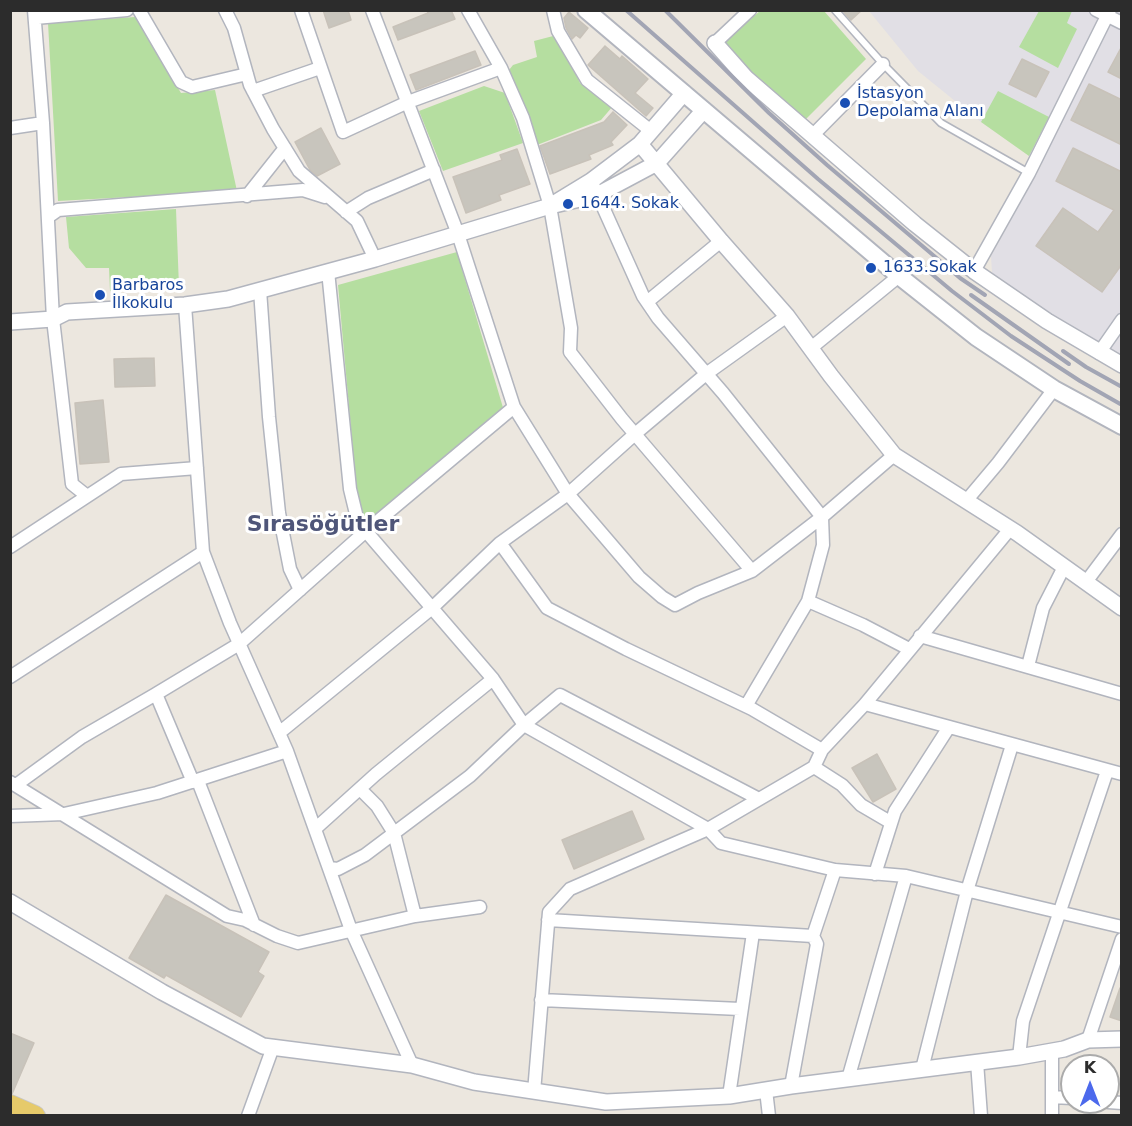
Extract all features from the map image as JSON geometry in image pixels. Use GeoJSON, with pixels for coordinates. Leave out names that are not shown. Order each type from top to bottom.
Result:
{"type":"FeatureCollection","features":[{"type":"Feature","properties":{"kind":"main road"},"geometry":{"type":"LineString","coordinates":[[586,10],[899,276],[976,337],[1054,389],[1122,426]]}},
{"type":"Feature","properties":{"kind":"main road"},"geometry":{"type":"LineString","coordinates":[[10,1105],[35,1116]]}},
{"type":"Feature","properties":{"kind":"street"},"geometry":{"type":"LineString","coordinates":[[87,496],[72,484],[53,319],[43,123],[34,14],[127,10]]}},
{"type":"Feature","properties":{"kind":"street"},"geometry":{"type":"LineString","coordinates":[[139,10],[181,82],[192,87],[247,74]]}},
{"type":"Feature","properties":{"kind":"street"},"geometry":{"type":"LineString","coordinates":[[225,10],[234,28],[253,91],[285,148],[299,171],[357,221],[375,260]]}},
{"type":"Feature","properties":{"kind":"street"},"geometry":{"type":"LineString","coordinates":[[301,10],[343,132],[408,102],[501,68]]}},
{"type":"Feature","properties":{"kind":"street"},"geometry":{"type":"LineString","coordinates":[[372,10],[458,234],[514,407],[568,494],[639,577],[662,597],[675,605],[752,571],[822,517],[894,455]]}},
{"type":"Feature","properties":{"kind":"street"},"geometry":{"type":"LineString","coordinates":[[468,10],[501,68],[523,118],[550,207],[571,328],[570,352],[635,434],[752,571]]}},
{"type":"Feature","properties":{"kind":"street"},"geometry":{"type":"LineString","coordinates":[[553,10],[558,31],[587,80],[651,131]]}},
{"type":"Feature","properties":{"kind":"street"},"geometry":{"type":"LineString","coordinates":[[750,10],[715,43],[746,78],[915,224],[974,271],[1047,321],[1122,365]]}},
{"type":"Feature","properties":{"kind":"street"},"geometry":{"type":"LineString","coordinates":[[974,271],[1029,173],[1105,12],[1122,23]]}},
{"type":"Feature","properties":{"kind":"street"},"geometry":{"type":"LineString","coordinates":[[813,135],[883,64]]}},
{"type":"Feature","properties":{"kind":"street"},"geometry":{"type":"LineString","coordinates":[[253,91],[320,68]]}},
{"type":"Feature","properties":{"kind":"street"},"geometry":{"type":"LineString","coordinates":[[594,188],[640,144],[684,93]]}},
{"type":"Feature","properties":{"kind":"street"},"geometry":{"type":"LineString","coordinates":[[10,322],[53,319],[67,312],[185,305],[228,299],[375,260],[550,207],[657,163],[704,110]]}},
{"type":"Feature","properties":{"kind":"street"},"geometry":{"type":"LineString","coordinates":[[10,128],[43,123]]}},
{"type":"Feature","properties":{"kind":"street"},"geometry":{"type":"LineString","coordinates":[[640,144],[787,316],[894,455],[1010,529],[1122,608]]}},
{"type":"Feature","properties":{"kind":"street"},"geometry":{"type":"LineString","coordinates":[[247,196],[285,148]]}},
{"type":"Feature","properties":{"kind":"street"},"geometry":{"type":"LineString","coordinates":[[346,212],[368,198],[434,170]]}},
{"type":"Feature","properties":{"kind":"street"},"geometry":{"type":"LineString","coordinates":[[594,188],[618,244],[647,302],[658,318],[822,517],[823,545],[808,601],[746,706]]}},
{"type":"Feature","properties":{"kind":"street"},"geometry":{"type":"LineString","coordinates":[[48,217],[58,210],[303,190],[331,199]]}},
{"type":"Feature","properties":{"kind":"street"},"geometry":{"type":"LineString","coordinates":[[647,302],[721,241]]}},
{"type":"Feature","properties":{"kind":"street"},"geometry":{"type":"LineString","coordinates":[[328,271],[350,489],[358,522],[493,679],[524,725],[708,829],[721,843],[835,870],[906,876],[1122,927]]}},
{"type":"Feature","properties":{"kind":"street"},"geometry":{"type":"LineString","coordinates":[[811,348],[899,276]]}},
{"type":"Feature","properties":{"kind":"street"},"geometry":{"type":"LineString","coordinates":[[260,290],[269,417],[279,513],[290,569],[300,590]]}},
{"type":"Feature","properties":{"kind":"street"},"geometry":{"type":"LineString","coordinates":[[185,305],[203,552],[239,644],[287,751],[351,930],[412,1065]]}},
{"type":"Feature","properties":{"kind":"street"},"geometry":{"type":"LineString","coordinates":[[279,733],[432,608],[500,543],[568,494],[706,374],[787,316]]}},
{"type":"Feature","properties":{"kind":"street"},"geometry":{"type":"LineString","coordinates":[[1099,353],[1122,320]]}},
{"type":"Feature","properties":{"kind":"street"},"geometry":{"type":"LineString","coordinates":[[966,501],[1054,389]]}},
{"type":"Feature","properties":{"kind":"street"},"geometry":{"type":"LineString","coordinates":[[480,907],[415,916],[298,943],[227,916],[13,783],[82,737],[239,644],[366,531],[514,407]]}},
{"type":"Feature","properties":{"kind":"street"},"geometry":{"type":"LineString","coordinates":[[10,546],[121,474],[197,468]]}},
{"type":"Feature","properties":{"kind":"street"},"geometry":{"type":"LineString","coordinates":[[534,1092],[549,912],[570,889],[708,829],[814,767],[822,750],[865,704],[1010,529]]}},
{"type":"Feature","properties":{"kind":"street"},"geometry":{"type":"LineString","coordinates":[[1086,582],[1122,534]]}},
{"type":"Feature","properties":{"kind":"street"},"geometry":{"type":"LineString","coordinates":[[500,543],[547,608],[626,649],[746,706],[822,750]]}},
{"type":"Feature","properties":{"kind":"street"},"geometry":{"type":"LineString","coordinates":[[10,677],[203,552]]}},
{"type":"Feature","properties":{"kind":"street"},"geometry":{"type":"LineString","coordinates":[[1028,666],[1043,608],[1064,567]]}},
{"type":"Feature","properties":{"kind":"street"},"geometry":{"type":"LineString","coordinates":[[808,601],[863,625],[909,649]]}},
{"type":"Feature","properties":{"kind":"street"},"geometry":{"type":"LineString","coordinates":[[920,636],[1122,694]]}},
{"type":"Feature","properties":{"kind":"street"},"geometry":{"type":"LineString","coordinates":[[315,829],[493,679]]}},
{"type":"Feature","properties":{"kind":"street"},"geometry":{"type":"LineString","coordinates":[[156,694],[196,781],[254,925]]}},
{"type":"Feature","properties":{"kind":"street"},"geometry":{"type":"LineString","coordinates":[[329,868],[338,869],[365,855],[470,776],[560,695],[759,799]]}},
{"type":"Feature","properties":{"kind":"street"},"geometry":{"type":"LineString","coordinates":[[865,704],[1122,774]]}},
{"type":"Feature","properties":{"kind":"street"},"geometry":{"type":"LineString","coordinates":[[875,873],[895,811],[949,727]]}},
{"type":"Feature","properties":{"kind":"street"},"geometry":{"type":"LineString","coordinates":[[922,1070],[967,891],[1012,745]]}},
{"type":"Feature","properties":{"kind":"street"},"geometry":{"type":"LineString","coordinates":[[10,816],[64,814],[157,793],[287,751]]}},
{"type":"Feature","properties":{"kind":"street"},"geometry":{"type":"LineString","coordinates":[[814,767],[842,785],[861,805],[890,822]]}},
{"type":"Feature","properties":{"kind":"street"},"geometry":{"type":"LineString","coordinates":[[1019,1057],[1023,1021],[1107,771]]}},
{"type":"Feature","properties":{"kind":"street"},"geometry":{"type":"LineString","coordinates":[[360,789],[377,806],[394,833],[415,916]]}},
{"type":"Feature","properties":{"kind":"street"},"geometry":{"type":"LineString","coordinates":[[791,1086],[817,944],[813,936],[835,870]]}},
{"type":"Feature","properties":{"kind":"street"},"geometry":{"type":"LineString","coordinates":[[848,1079],[906,876]]}},
{"type":"Feature","properties":{"kind":"street"},"geometry":{"type":"LineString","coordinates":[[10,902],[162,992],[263,1046],[412,1065],[474,1082],[606,1102],[729,1096],[1019,1057],[1064,1049],[1088,1040],[1122,1039]]}},
{"type":"Feature","properties":{"kind":"street"},"geometry":{"type":"LineString","coordinates":[[548,920],[813,936]]}},
{"type":"Feature","properties":{"kind":"street"},"geometry":{"type":"LineString","coordinates":[[729,1096],[753,933]]}},
{"type":"Feature","properties":{"kind":"street"},"geometry":{"type":"LineString","coordinates":[[1088,1040],[1122,939]]}},
{"type":"Feature","properties":{"kind":"street"},"geometry":{"type":"LineString","coordinates":[[541,1000],[740,1009]]}},
{"type":"Feature","properties":{"kind":"street"},"geometry":{"type":"LineString","coordinates":[[248,1116],[273,1047]]}},
{"type":"Feature","properties":{"kind":"street"},"geometry":{"type":"LineString","coordinates":[[1052,1051],[1052,1116]]}},
{"type":"Feature","properties":{"kind":"street"},"geometry":{"type":"LineString","coordinates":[[977,1062],[981,1116]]}},
{"type":"Feature","properties":{"kind":"street"},"geometry":{"type":"LineString","coordinates":[[766,1090],[769,1116]]}},
{"type":"Feature","properties":{"kind":"street"},"geometry":{"type":"LineString","coordinates":[[1052,1096],[1060,1097]]}},
{"type":"Feature","properties":{"kind":"lane"},"geometry":{"type":"LineString","coordinates":[[835,10],[883,64],[941,123],[1029,173]]}},
{"type":"Feature","properties":{"kind":"shaded area"},"geometry":{"type":"Polygon","coordinates":[[[869,11],[1121,11],[1121,358],[1082,335],[992,273],[991,256],[1042,164],[981,122],[918,71],[869,11]]]}},
{"type":"Feature","properties":{"kind":"green space"},"geometry":{"type":"Polygon","coordinates":[[[760,11],[824,11],[866,59],[805,120],[725,50],[726,40],[760,11]]]}},
{"type":"Feature","properties":{"kind":"green space"},"geometry":{"type":"Polygon","coordinates":[[[1039,11],[1072,11],[1067,23],[1077,29],[1058,68],[1019,47],[1039,11]]]}},
{"type":"Feature","properties":{"kind":"green space"},"geometry":{"type":"Polygon","coordinates":[[[135,17],[181,93],[215,90],[237,191],[58,201],[48,23],[135,17]]]}},
{"type":"Feature","properties":{"kind":"green space"},"geometry":{"type":"Polygon","coordinates":[[[557,35],[580,83],[613,106],[601,120],[537,145],[509,70],[513,65],[537,57],[534,41],[557,35]]]}},
{"type":"Feature","properties":{"kind":"green space"},"geometry":{"type":"Polygon","coordinates":[[[484,86],[505,93],[523,143],[443,171],[419,111],[484,86]]]}},
{"type":"Feature","properties":{"kind":"green space"},"geometry":{"type":"Polygon","coordinates":[[[998,91],[1049,117],[1029,156],[981,122],[998,91]]]}},
{"type":"Feature","properties":{"kind":"green space"},"geometry":{"type":"Polygon","coordinates":[[[176,209],[179,287],[110,291],[109,268],[86,268],[69,248],[66,217],[176,209]]]}},
{"type":"Feature","properties":{"kind":"green space"},"geometry":{"type":"Polygon","coordinates":[[[457,252],[504,411],[372,521],[364,517],[357,496],[338,285],[457,252]]]}},
{"type":"Feature","properties":{"kind":"building"},"geometry":{"type":"Polygon","coordinates":[[[323,10],[348,10],[351,20],[329,28],[323,10]]]}},
{"type":"Feature","properties":{"kind":"building"},"geometry":{"type":"Polygon","coordinates":[[[427,10],[451,10],[455,19],[398,40],[393,27],[428,13],[427,10]]]}},
{"type":"Feature","properties":{"kind":"building"},"geometry":{"type":"Polygon","coordinates":[[[842,10],[862,10],[851,20],[842,10]]]}},
{"type":"Feature","properties":{"kind":"building"},"geometry":{"type":"Polygon","coordinates":[[[569,12],[588,28],[580,38],[576,35],[572,39],[566,28],[564,18],[569,12]]]}},
{"type":"Feature","properties":{"kind":"building"},"geometry":{"type":"Polygon","coordinates":[[[605,46],[620,59],[622,56],[648,79],[635,93],[653,108],[646,116],[588,65],[605,46]]]}},
{"type":"Feature","properties":{"kind":"building"},"geometry":{"type":"Polygon","coordinates":[[[1122,46],[1122,79],[1108,72],[1122,46]]]}},
{"type":"Feature","properties":{"kind":"building"},"geometry":{"type":"Polygon","coordinates":[[[475,51],[481,65],[416,90],[410,75],[475,51]]]}},
{"type":"Feature","properties":{"kind":"building"},"geometry":{"type":"Polygon","coordinates":[[[1022,59],[1049,72],[1036,97],[1009,84],[1022,59]]]}},
{"type":"Feature","properties":{"kind":"building"},"geometry":{"type":"Polygon","coordinates":[[[1089,84],[1122,100],[1122,145],[1071,120],[1089,84]]]}},
{"type":"Feature","properties":{"kind":"building"},"geometry":{"type":"Polygon","coordinates":[[[613,112],[627,125],[611,142],[613,145],[589,155],[591,159],[550,174],[540,146],[604,122],[613,112]]]}},
{"type":"Feature","properties":{"kind":"building"},"geometry":{"type":"Polygon","coordinates":[[[321,128],[340,164],[317,176],[310,170],[295,142],[321,128]]]}},
{"type":"Feature","properties":{"kind":"building"},"geometry":{"type":"Polygon","coordinates":[[[1073,148],[1122,172],[1122,264],[1102,292],[1036,246],[1063,208],[1098,232],[1114,210],[1056,181],[1073,148]]]}},
{"type":"Feature","properties":{"kind":"building"},"geometry":{"type":"Polygon","coordinates":[[[517,149],[530,184],[499,195],[501,200],[466,213],[453,177],[502,160],[500,155],[517,149]]]}},
{"type":"Feature","properties":{"kind":"building"},"geometry":{"type":"Polygon","coordinates":[[[154,358],[155,386],[115,387],[114,359],[154,358]]]}},
{"type":"Feature","properties":{"kind":"building"},"geometry":{"type":"Polygon","coordinates":[[[103,400],[109,462],[80,464],[75,403],[103,400]]]}},
{"type":"Feature","properties":{"kind":"building"},"geometry":{"type":"Polygon","coordinates":[[[877,754],[896,789],[873,802],[852,768],[877,754]]]}},
{"type":"Feature","properties":{"kind":"building"},"geometry":{"type":"Polygon","coordinates":[[[632,811],[644,839],[574,869],[562,840],[632,811]]]}},
{"type":"Feature","properties":{"kind":"building"},"geometry":{"type":"Polygon","coordinates":[[[166,895],[269,952],[258,972],[264,976],[241,1017],[166,975],[164,978],[129,958],[166,895]]]}},
{"type":"Feature","properties":{"kind":"building"},"geometry":{"type":"Polygon","coordinates":[[[1120,988],[1122,988],[1122,1021],[1110,1017],[1120,988]]]}},
{"type":"Feature","properties":{"kind":"building"},"geometry":{"type":"Polygon","coordinates":[[[10,1033],[34,1043],[12,1094],[10,1093],[10,1033]]]}},
{"type":"Feature","properties":{"kind":"railway"},"geometry":{"type":"LineString","coordinates":[[626,10],[818,179],[952,291],[1011,336],[1122,405]]}},
{"type":"Feature","properties":{"kind":"railway"},"geometry":{"type":"LineString","coordinates":[[665,10],[769,113],[827,165],[960,278],[985,295]]}},
{"type":"Feature","properties":{"kind":"railway"},"geometry":{"type":"LineString","coordinates":[[971,295],[1069,364]]}},
{"type":"Feature","properties":{"kind":"railway"},"geometry":{"type":"LineString","coordinates":[[1063,351],[1122,387]]}},
{"type":"Feature","properties":{"kind":"place","name":"İstasyon Depolama Alanı"},"geometry":{"type":"Point","coordinates":[845,103]}},
{"type":"Feature","properties":{"kind":"place","name":"1644. Sokak"},"geometry":{"type":"Point","coordinates":[568,204]}},
{"type":"Feature","properties":{"kind":"place","name":"1633.Sokak"},"geometry":{"type":"Point","coordinates":[871,268]}},
{"type":"Feature","properties":{"kind":"place","name":"Barbaros İlkokulu"},"geometry":{"type":"Point","coordinates":[100,295]}},
{"type":"Feature","properties":{"kind":"district","name":"Sırasöğütler"},"geometry":{"type":"Point","coordinates":[323,525]}}]}
